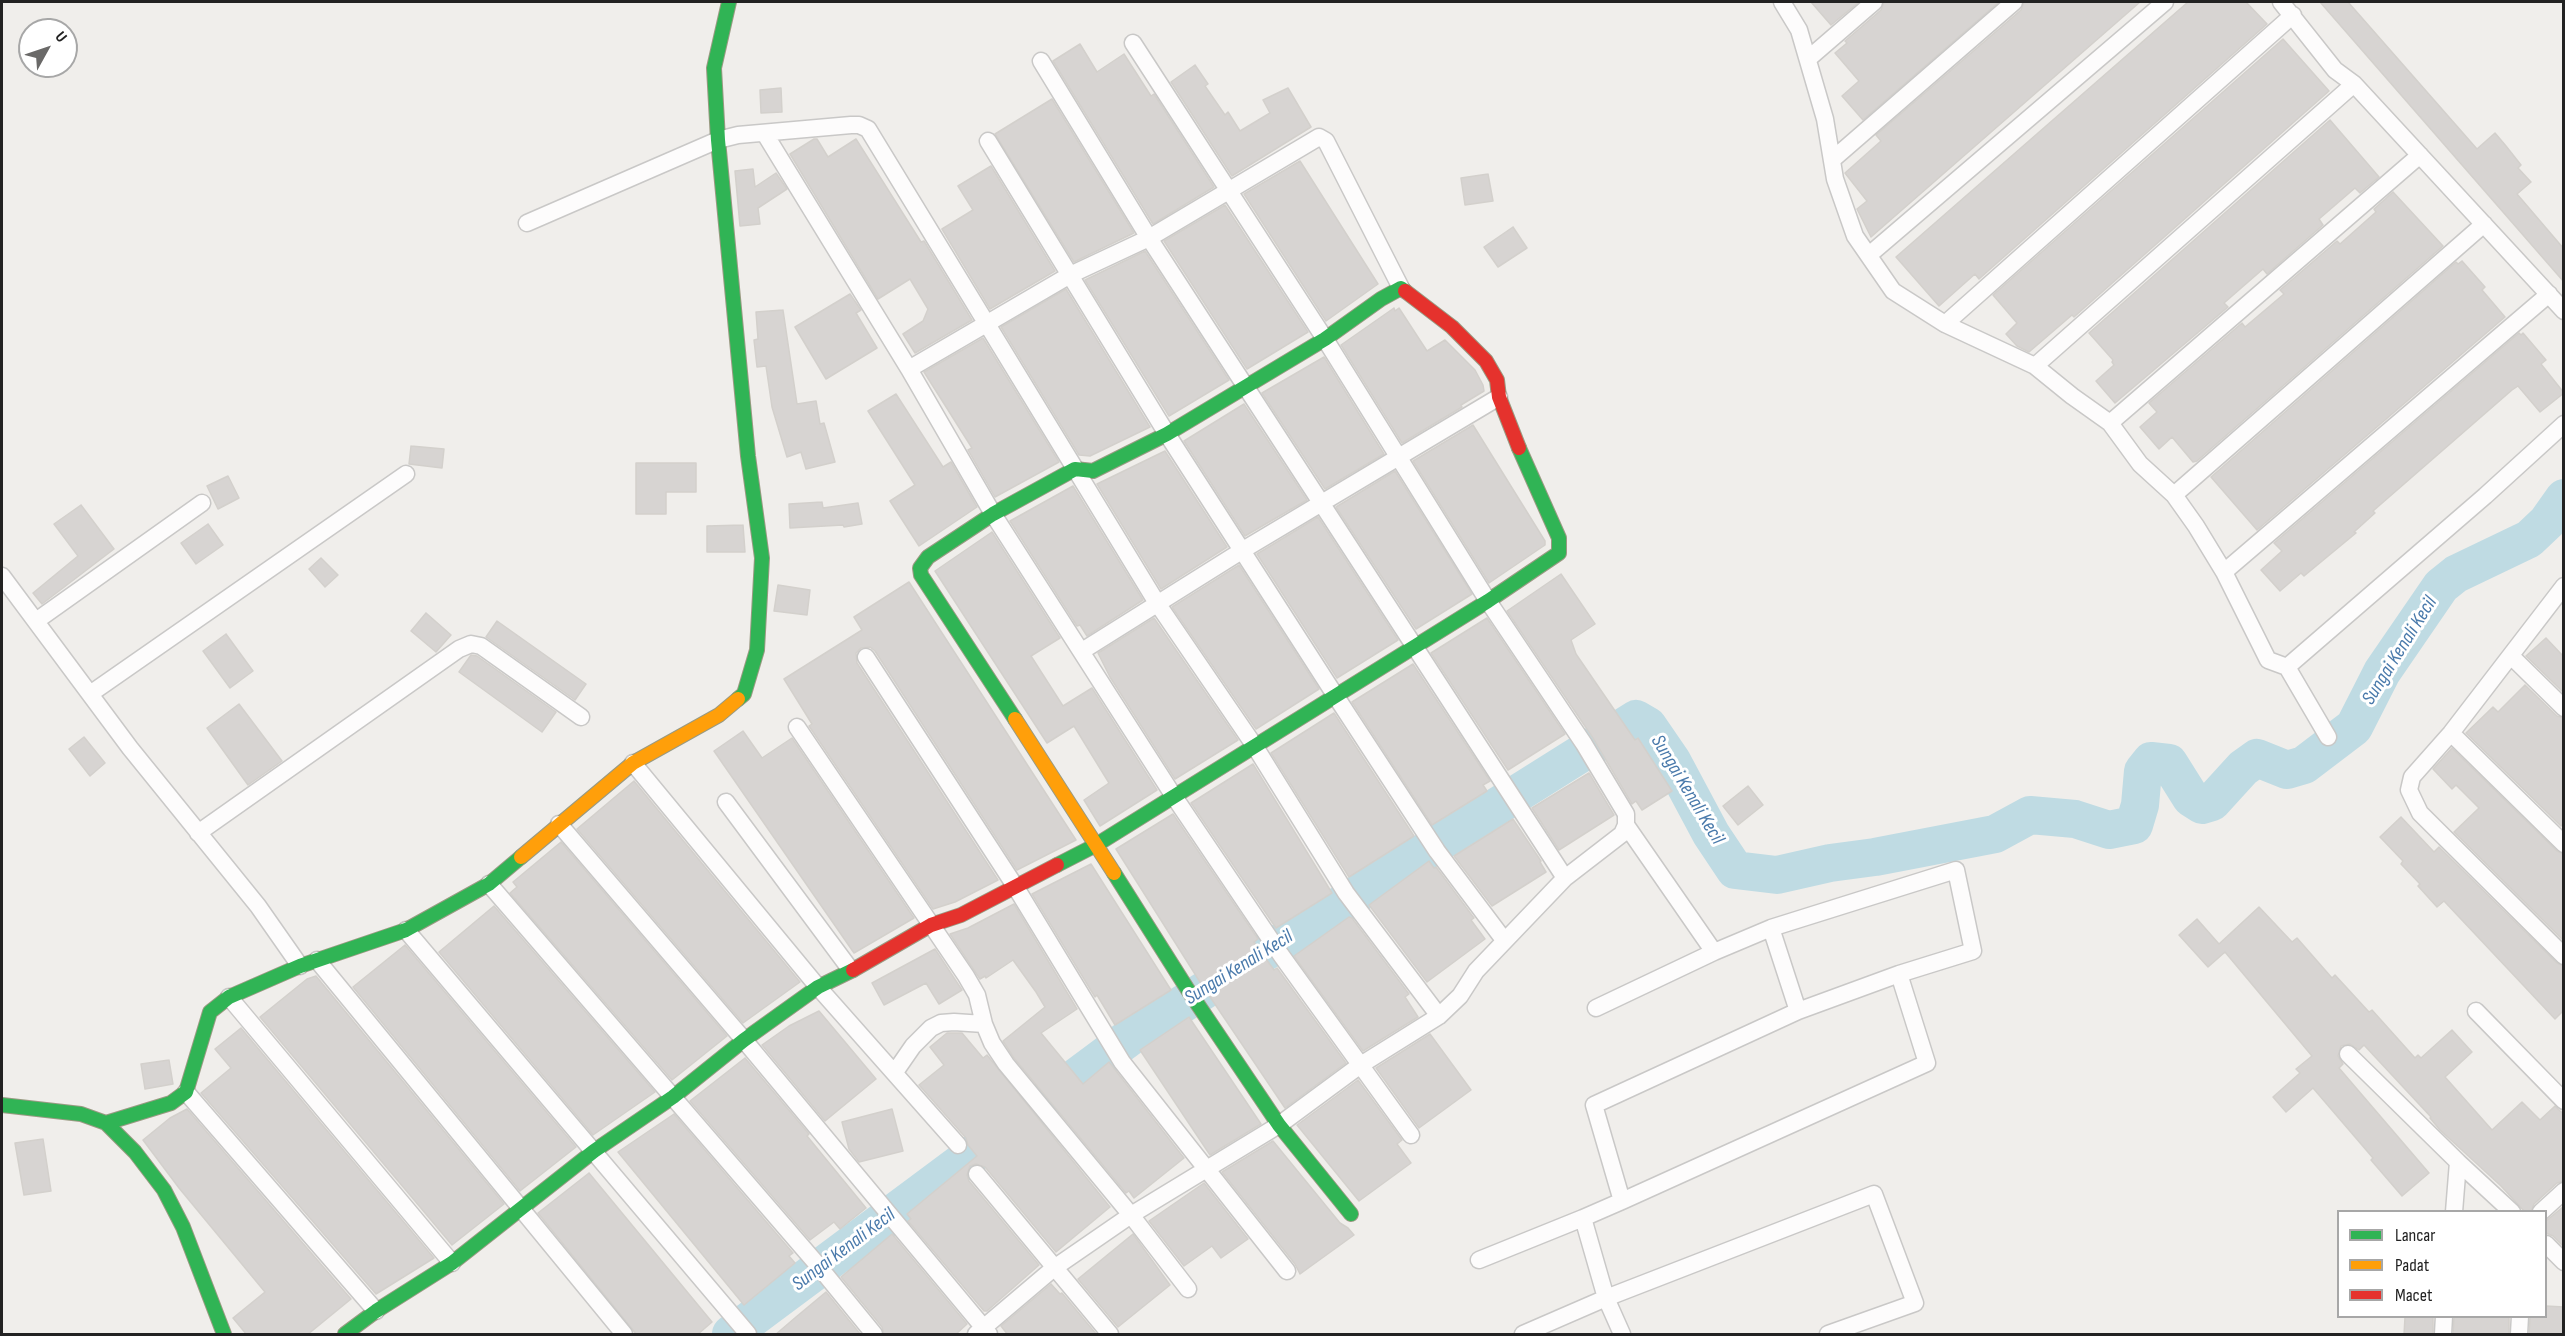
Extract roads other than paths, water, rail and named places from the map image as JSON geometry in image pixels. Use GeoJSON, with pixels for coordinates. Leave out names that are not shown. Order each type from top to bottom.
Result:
{"type":"FeatureCollection","features":[{"type":"Feature","properties":{"kind":"street"},"geometry":{"type":"LineString","coordinates":[[106,1123],[171,1103],[186,1092],[210,1012],[229,997],[300,966],[406,930],[489,884],[633,763],[719,715],[744,693],[757,650],[762,558],[748,456],[718,140],[714,68],[729,2]]}},
{"type":"Feature","properties":{"kind":"street"},"geometry":{"type":"LineString","coordinates":[[1782,2],[1799,30],[1825,118],[1835,179],[1855,236],[1893,291],[1945,324],[2035,366],[2110,423],[2140,464],[2174,495],[2196,526],[2224,572],[2268,660],[2287,667],[2328,738]]}},
{"type":"Feature","properties":{"kind":"street"},"geometry":{"type":"LineString","coordinates":[[1808,59],[1874,2]]}},
{"type":"Feature","properties":{"kind":"street"},"geometry":{"type":"LineString","coordinates":[[1832,160],[2014,2]]}},
{"type":"Feature","properties":{"kind":"street"},"geometry":{"type":"LineString","coordinates":[[1869,255],[2165,2]]}},
{"type":"Feature","properties":{"kind":"street"},"geometry":{"type":"LineString","coordinates":[[2281,2],[2335,70],[2354,84],[2564,311]]}},
{"type":"Feature","properties":{"kind":"street"},"geometry":{"type":"LineString","coordinates":[[1945,324],[2293,15]]}},
{"type":"Feature","properties":{"kind":"street"},"geometry":{"type":"LineString","coordinates":[[559,825],[888,1212],[983,1333],[1054,1268],[1131,1215],[1280,1125],[1359,1066],[1438,1016],[1460,996],[1476,971],[1504,940],[1565,878],[1622,834],[1626,825],[1626,814],[1586,748],[1488,601],[1325,339],[1133,43]]}},
{"type":"Feature","properties":{"kind":"street"},"geometry":{"type":"LineString","coordinates":[[1041,61],[1149,238],[1565,878]]}},
{"type":"Feature","properties":{"kind":"street"},"geometry":{"type":"LineString","coordinates":[[2035,366],[2354,84]]}},
{"type":"Feature","properties":{"kind":"street"},"geometry":{"type":"LineString","coordinates":[[526,223],[718,140],[738,135],[851,125],[860,125],[868,129],[1157,603],[1254,745],[1349,898],[1438,1016]]}},
{"type":"Feature","properties":{"kind":"street"},"geometry":{"type":"LineString","coordinates":[[765,134],[909,369],[993,514],[1173,795],[1281,955],[1411,1135]]}},
{"type":"Feature","properties":{"kind":"street"},"geometry":{"type":"LineString","coordinates":[[345,1335],[376,1311],[452,1263],[594,1151],[673,1097],[744,1040],[818,987],[850,969],[869,962],[931,926],[961,915],[1096,845],[1488,601],[1558,553],[1559,538],[1535,488],[1499,397],[1497,380],[1475,347],[1401,288],[1322,137],[1314,139],[1149,238],[1070,275],[909,369]]}},
{"type":"Feature","properties":{"kind":"street"},"geometry":{"type":"LineString","coordinates":[[988,141],[1167,434],[1335,695],[1437,851],[1504,940]]}},
{"type":"Feature","properties":{"kind":"street"},"geometry":{"type":"LineString","coordinates":[[2110,423],[2420,155]]}},
{"type":"Feature","properties":{"kind":"street"},"geometry":{"type":"LineString","coordinates":[[2174,495],[2484,224]]}},
{"type":"Feature","properties":{"kind":"street"},"geometry":{"type":"LineString","coordinates":[[1351,1214],[1280,1125],[1188,990],[921,575],[920,568],[928,557],[993,514],[1075,469],[1093,471],[1167,434],[1325,339],[1381,299],[1401,288]]}},
{"type":"Feature","properties":{"kind":"street"},"geometry":{"type":"LineString","coordinates":[[2224,572],[2549,294]]}},
{"type":"Feature","properties":{"kind":"street"},"geometry":{"type":"LineString","coordinates":[[1082,651],[1243,550],[1499,397]]}},
{"type":"Feature","properties":{"kind":"street"},"geometry":{"type":"LineString","coordinates":[[2287,667],[2564,424]]}},
{"type":"Feature","properties":{"kind":"street"},"geometry":{"type":"LineString","coordinates":[[90,694],[406,474]]}},
{"type":"Feature","properties":{"kind":"street"},"geometry":{"type":"LineString","coordinates":[[36,621],[202,502]]}},
{"type":"Feature","properties":{"kind":"street"},"geometry":{"type":"LineString","coordinates":[[2,576],[90,694],[258,906],[300,966]]}},
{"type":"Feature","properties":{"kind":"street"},"geometry":{"type":"LineString","coordinates":[[2564,586],[2451,733],[2412,777],[2409,790],[2420,813],[2564,956]]}},
{"type":"Feature","properties":{"kind":"street"},"geometry":{"type":"LineString","coordinates":[[198,833],[459,649],[471,644],[482,646],[581,717]]}},
{"type":"Feature","properties":{"kind":"street"},"geometry":{"type":"LineString","coordinates":[[2511,656],[2564,708]]}},
{"type":"Feature","properties":{"kind":"street"},"geometry":{"type":"LineString","coordinates":[[867,657],[1015,886],[1122,1062],[1287,1271]]}},
{"type":"Feature","properties":{"kind":"street"},"geometry":{"type":"LineString","coordinates":[[797,727],[977,995],[992,1044],[1188,1289]]}},
{"type":"Feature","properties":{"kind":"street"},"geometry":{"type":"LineString","coordinates":[[2451,733],[2564,844]]}},
{"type":"Feature","properties":{"kind":"street"},"geometry":{"type":"LineString","coordinates":[[633,763],[818,987],[958,1145]]}},
{"type":"Feature","properties":{"kind":"street"},"geometry":{"type":"LineString","coordinates":[[726,802],[850,969]]}},
{"type":"Feature","properties":{"kind":"street"},"geometry":{"type":"LineString","coordinates":[[1626,825],[1714,952]]}},
{"type":"Feature","properties":{"kind":"street"},"geometry":{"type":"LineString","coordinates":[[1596,1008],[1714,952],[1771,928],[1956,870],[1973,951],[1899,974],[1798,1011],[1594,1105],[1622,1201]]}},
{"type":"Feature","properties":{"kind":"street"},"geometry":{"type":"LineString","coordinates":[[489,884],[816,1263],[874,1335]]}},
{"type":"Feature","properties":{"kind":"street"},"geometry":{"type":"LineString","coordinates":[[1771,928],[1798,1011]]}},
{"type":"Feature","properties":{"kind":"street"},"geometry":{"type":"LineString","coordinates":[[406,930],[745,1330]]}},
{"type":"Feature","properties":{"kind":"street"},"geometry":{"type":"LineString","coordinates":[[317,960],[624,1335]]}},
{"type":"Feature","properties":{"kind":"street"},"geometry":{"type":"LineString","coordinates":[[1479,1260],[1622,1201],[1927,1063],[1899,974]]}},
{"type":"Feature","properties":{"kind":"street"},"geometry":{"type":"LineString","coordinates":[[229,997],[452,1263]]}},
{"type":"Feature","properties":{"kind":"street"},"geometry":{"type":"LineString","coordinates":[[2476,1011],[2564,1101]]}},
{"type":"Feature","properties":{"kind":"street"},"geometry":{"type":"LineString","coordinates":[[895,1072],[913,1046],[930,1028],[941,1023],[954,1022],[984,1024]]}},
{"type":"Feature","properties":{"kind":"street"},"geometry":{"type":"LineString","coordinates":[[2348,1054],[2510,1210]]}},
{"type":"Feature","properties":{"kind":"street"},"geometry":{"type":"LineString","coordinates":[[186,1092],[376,1311]]}},
{"type":"Feature","properties":{"kind":"street"},"geometry":{"type":"LineString","coordinates":[[2,1105],[81,1114],[106,1123],[135,1152],[164,1190],[183,1227],[224,1335]]}},
{"type":"Feature","properties":{"kind":"street"},"geometry":{"type":"LineString","coordinates":[[2454,1210],[2458,1162]]}},
{"type":"Feature","properties":{"kind":"street"},"geometry":{"type":"LineString","coordinates":[[976,1174],[1110,1335]]}},
{"type":"Feature","properties":{"kind":"street"},"geometry":{"type":"LineString","coordinates":[[2543,1210],[2564,1191]]}},
{"type":"Feature","properties":{"kind":"street"},"geometry":{"type":"LineString","coordinates":[[1523,1335],[1606,1298],[1874,1194],[1915,1303],[1828,1335]]}},
{"type":"Feature","properties":{"kind":"street"},"geometry":{"type":"LineString","coordinates":[[1583,1218],[1606,1298],[1622,1335]]}},
{"type":"Feature","properties":{"kind":"street"},"geometry":{"type":"LineString","coordinates":[[2547,1245],[2564,1262]]}},
{"type":"Feature","properties":{"kind":"street"},"geometry":{"type":"LineString","coordinates":[[2443,1335],[2445,1318]]}},
{"type":"Feature","properties":{"kind":"street"},"geometry":{"type":"LineString","coordinates":[[2518,1335],[2520,1318]]}},
{"type":"Feature","properties":{"kind":"waterway","name":"Sungai Kenali Kecil"},"geometry":{"type":"LineString","coordinates":[[731,1334],[1130,1037],[1636,719],[1648,726],[1672,761],[1711,834],[1735,870],[1777,875],[1830,863],[1875,857],[1995,834],[2030,815],[2075,819],[2109,830],[2134,825],[2140,805],[2143,771],[2151,761],[2169,763],[2191,798],[2202,805],[2212,802],[2243,768],[2257,758],[2287,770],[2304,765],[2354,727],[2382,672],[2441,586],[2456,574],[2529,539],[2547,522],[2564,498]]}}]}
